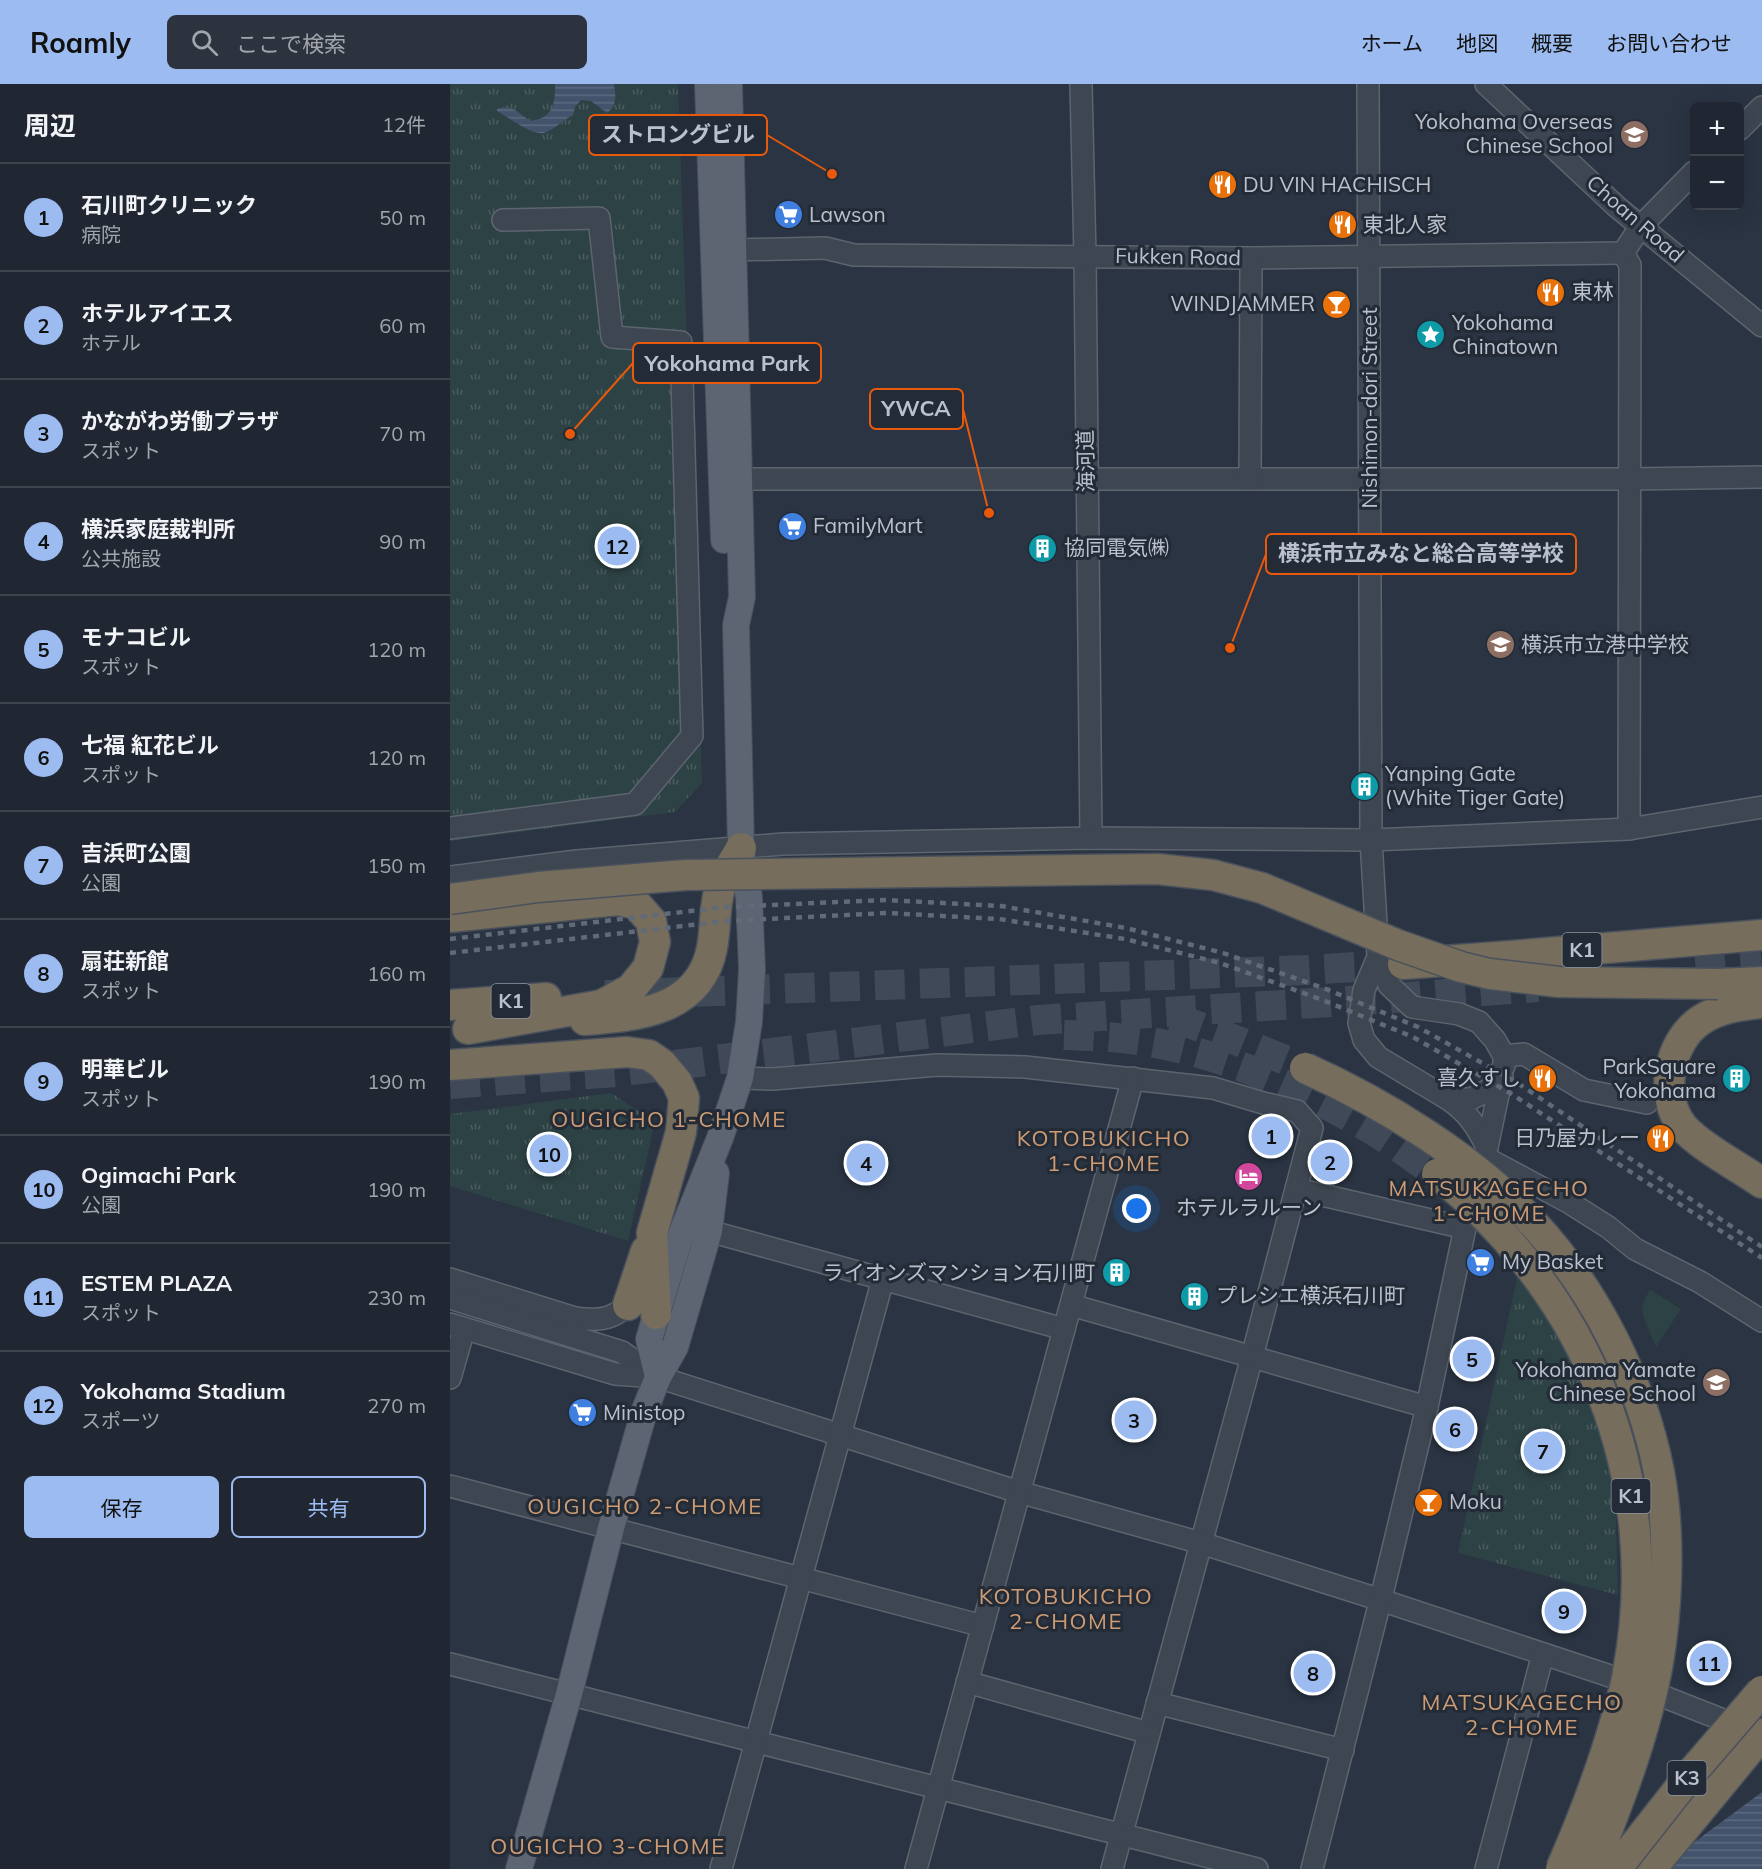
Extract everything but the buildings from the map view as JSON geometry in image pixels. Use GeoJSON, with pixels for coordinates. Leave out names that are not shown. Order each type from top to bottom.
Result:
{"type":"FeatureCollection","features":[{"type":"Feature","properties":{"kind":"highway"},"geometry":{"type":"LineString","coordinates":[[459,1030],[610,1018],[647,1012],[669,1005],[686,994],[703,973],[712,950],[720,888],[741,848]]}},
{"type":"Feature","properties":{"kind":"highway"},"geometry":{"type":"LineString","coordinates":[[450,899],[538,887],[685,875],[1157,868],[1213,875],[1262,888],[1398,945],[1461,967],[1491,974],[1521,979],[1579,983],[1762,982]]}},
{"type":"Feature","properties":{"kind":"highway"},"geometry":{"type":"LineString","coordinates":[[450,917],[618,900],[636,904],[651,921],[655,942],[648,968],[631,989],[602,1005],[459,1030]]}},
{"type":"Feature","properties":{"kind":"highway","name":"K1"},"geometry":{"type":"LineString","coordinates":[[1392,971],[1762,935]]}},
{"type":"Feature","properties":{"kind":"highway","name":"K1"},"geometry":{"type":"LineString","coordinates":[[450,1005],[573,997]]}},
{"type":"Feature","properties":{"kind":"highway"},"geometry":{"type":"LineString","coordinates":[[1762,1003],[1718,1010],[1699,1021],[1684,1036],[1672,1060],[1668,1085],[1673,1107],[1682,1125],[1698,1140],[1762,1182]]}},
{"type":"Feature","properties":{"kind":"highway"},"geometry":{"type":"LineString","coordinates":[[450,1065],[627,1052],[649,1055],[662,1064],[677,1082],[684,1098],[665,1237],[654,1279],[642,1310]]}},
{"type":"Feature","properties":{"kind":"highway","name":"K1"},"geometry":{"type":"LineString","coordinates":[[1305,1068],[1366,1098],[1451,1153],[1501,1191],[1533,1223],[1566,1263],[1597,1310],[1617,1347],[1641,1407],[1659,1472],[1664,1523],[1666,1581],[1661,1642],[1650,1701],[1592,1869]]}},
{"type":"Feature","properties":{"kind":"highway","name":"K1"},"geometry":{"type":"LineString","coordinates":[[1437,1174],[1495,1225],[1531,1268],[1564,1315],[1592,1367],[1615,1429],[1632,1500],[1637,1552],[1636,1611],[1628,1673],[1607,1751],[1584,1817],[1561,1869]]}},
{"type":"Feature","properties":{"kind":"highway"},"geometry":{"type":"LineString","coordinates":[[642,1310],[665,1237]]}},
{"type":"Feature","properties":{"kind":"highway","name":"K3"},"geometry":{"type":"LineString","coordinates":[[1616,1869],[1694,1770],[1762,1691]]}},
{"type":"Feature","properties":{"kind":"highway","name":"K3"},"geometry":{"type":"LineString","coordinates":[[1651,1869],[1761,1726]]}},
{"type":"Feature","properties":{"kind":"main road"},"geometry":{"type":"LineString","coordinates":[[708,84],[727,600],[736,625]]}},
{"type":"Feature","properties":{"kind":"main road"},"geometry":{"type":"LineString","coordinates":[[665,1237],[720,1138],[740,1078],[749,1022],[752,969],[748,897],[741,848],[736,625],[742,597],[729,84]]}},
{"type":"Feature","properties":{"kind":"main road"},"geometry":{"type":"LineString","coordinates":[[519,1869],[569,1694],[611,1528],[644,1412],[658,1377],[675,1347],[708,1232],[720,1138]]}},
{"type":"Feature","properties":{"kind":"main road"},"geometry":{"type":"LineString","coordinates":[[642,1310],[658,1377]]}},
{"type":"Feature","properties":{"kind":"street","name":"海河道"},"geometry":{"type":"LineString","coordinates":[[1081,84],[1091,838]]}},
{"type":"Feature","properties":{"kind":"street","name":"Nishimon-dori Street"},"geometry":{"type":"LineString","coordinates":[[1368,84],[1371,840],[1392,971]]}},
{"type":"Feature","properties":{"kind":"street","name":"Choan Road"},"geometry":{"type":"LineString","coordinates":[[1486,84],[1617,207],[1762,326]]}},
{"type":"Feature","properties":{"kind":"street"},"geometry":{"type":"LineString","coordinates":[[1744,125],[1762,107]]}},
{"type":"Feature","properties":{"kind":"street"},"geometry":{"type":"LineString","coordinates":[[1629,829],[1629,265],[1623,253],[1641,226],[1690,177]]}},
{"type":"Feature","properties":{"kind":"street"},"geometry":{"type":"LineString","coordinates":[[450,828],[635,804],[692,736],[681,342],[612,337],[599,218],[503,220]]}},
{"type":"Feature","properties":{"kind":"street","name":"Fukken Road"},"geometry":{"type":"LineString","coordinates":[[734,250],[825,248],[854,255],[1251,258],[1623,253]]}},
{"type":"Feature","properties":{"kind":"street"},"geometry":{"type":"LineString","coordinates":[[1250,479],[1251,258]]}},
{"type":"Feature","properties":{"kind":"street"},"geometry":{"type":"LineString","coordinates":[[740,479],[1762,477]]}},
{"type":"Feature","properties":{"kind":"street"},"geometry":{"type":"LineString","coordinates":[[450,877],[577,861],[783,844],[1091,838],[1371,840],[1629,829],[1762,807]]}},
{"type":"Feature","properties":{"kind":"street"},"geometry":{"type":"LineString","coordinates":[[1361,1009],[1373,997],[1390,991],[1392,971]]}},
{"type":"Feature","properties":{"kind":"street"},"geometry":{"type":"LineString","coordinates":[[1392,971],[1364,990],[1359,1023],[1364,1040],[1378,1057],[1462,1109],[1473,1120],[1485,1152],[1608,1227],[1635,1249],[1700,1282],[1762,1321]]}},
{"type":"Feature","properties":{"kind":"street"},"geometry":{"type":"LineString","coordinates":[[1312,1869],[1381,1600],[1427,1407],[1504,1061],[1496,1040],[1479,1022],[1459,1014],[1412,1006],[1392,971]]}},
{"type":"Feature","properties":{"kind":"street"},"geometry":{"type":"LineString","coordinates":[[1448,1099],[1471,1099],[1490,1089],[1504,1061],[1524,1054],[1584,1090],[1647,1103]]}},
{"type":"Feature","properties":{"kind":"street"},"geometry":{"type":"LineString","coordinates":[[740,1078],[773,1079],[937,1065],[1025,1067],[1213,1088],[1297,1111],[1312,1128],[1112,1869]]}},
{"type":"Feature","properties":{"kind":"street"},"geometry":{"type":"LineString","coordinates":[[916,1869],[1133,1078]]}},
{"type":"Feature","properties":{"kind":"street"},"geometry":{"type":"LineString","coordinates":[[1296,1189],[1465,1228]]}},
{"type":"Feature","properties":{"kind":"street"},"geometry":{"type":"LineString","coordinates":[[708,1232],[1064,1329]]}},
{"type":"Feature","properties":{"kind":"street"},"geometry":{"type":"LineString","coordinates":[[450,1279],[575,1318],[593,1321],[642,1310]]}},
{"type":"Feature","properties":{"kind":"street"},"geometry":{"type":"LineString","coordinates":[[721,1869],[754,1741],[883,1279]]}},
{"type":"Feature","properties":{"kind":"street"},"geometry":{"type":"LineString","coordinates":[[450,1298],[622,1352],[658,1377]]}},
{"type":"Feature","properties":{"kind":"street"},"geometry":{"type":"LineString","coordinates":[[1071,1305],[1427,1407]]}},
{"type":"Feature","properties":{"kind":"street"},"geometry":{"type":"LineString","coordinates":[[450,1378],[457,1327],[615,1374],[658,1377],[1019,1492],[1201,1543],[1381,1600],[1619,1679],[1723,1720],[1761,1726]]}},
{"type":"Feature","properties":{"kind":"street"},"geometry":{"type":"LineString","coordinates":[[450,1486],[982,1626]]}},
{"type":"Feature","properties":{"kind":"street"},"geometry":{"type":"LineString","coordinates":[[1486,1869],[1543,1654]]}},
{"type":"Feature","properties":{"kind":"street"},"geometry":{"type":"LineString","coordinates":[[450,1664],[1257,1869]]}},
{"type":"Feature","properties":{"kind":"street"},"geometry":{"type":"LineString","coordinates":[[967,1682],[1149,1733]]}},
{"type":"Feature","properties":{"kind":"street"},"geometry":{"type":"LineString","coordinates":[[1157,1703],[1343,1750]]}},
{"type":"Feature","properties":{"kind":"street"},"geometry":{"type":"LineString","coordinates":[[1616,1869],[1660,1835],[1761,1726]]}},
{"type":"Feature","properties":{"kind":"green space"},"geometry":{"type":"Polygon","coordinates":[[[450,84],[678,84],[702,783],[675,812],[450,841],[450,84]]]}},
{"type":"Feature","properties":{"kind":"green space"},"geometry":{"type":"Polygon","coordinates":[[[611,1093],[655,1122],[628,1241],[450,1186],[450,1114],[611,1093]]]}},
{"type":"Feature","properties":{"kind":"green space"},"geometry":{"type":"Polygon","coordinates":[[[1517,1278],[1547,1315],[1585,1384],[1615,1481],[1618,1595],[1458,1553],[1517,1278]]]}},
{"type":"Feature","properties":{"kind":"green space"},"geometry":{"type":"Polygon","coordinates":[[[1650,1289],[1681,1309],[1656,1347],[1643,1317],[1642,1305],[1650,1289]]]}},
{"type":"Feature","properties":{"kind":"water"},"geometry":{"type":"Polygon","coordinates":[[[555,84],[614,84],[614,104],[607,113],[591,101],[581,100],[575,107],[573,115],[544,133],[533,132],[497,111],[497,109],[511,108],[531,121],[544,117],[553,104],[555,84]]]}},
{"type":"Feature","properties":{"kind":"water"},"geometry":{"type":"Polygon","coordinates":[[[1762,1792],[1762,1869],[1658,1869],[1762,1792]]]}},
{"type":"Feature","properties":{"kind":"tunnel"},"geometry":{"type":"LineString","coordinates":[[605,995],[1306,970],[1403,964]]}},
{"type":"Feature","properties":{"kind":"tunnel"},"geometry":{"type":"LineString","coordinates":[[1696,972],[1762,966]]}},
{"type":"Feature","properties":{"kind":"tunnel"},"geometry":{"type":"LineString","coordinates":[[450,1084],[617,1072],[1038,1020],[1538,987]]}},
{"type":"Feature","properties":{"kind":"tunnel"},"geometry":{"type":"LineString","coordinates":[[1173,1017],[1305,1068]]}},
{"type":"Feature","properties":{"kind":"tunnel"},"geometry":{"type":"LineString","coordinates":[[1064,1035],[1150,1042],[1207,1055],[1263,1075],[1369,1128],[1437,1174]]}},
{"type":"Feature","properties":{"kind":"railway"},"geometry":{"type":"LineString","coordinates":[[450,939],[725,907],[885,900],[1001,906],[1126,928],[1223,953],[1326,989],[1418,1027],[1516,1082],[1762,1247]]}},
{"type":"Feature","properties":{"kind":"railway"},"geometry":{"type":"LineString","coordinates":[[450,953],[726,921],[887,913],[999,919],[1125,939],[1220,963],[1320,999],[1413,1037],[1510,1093],[1762,1258]]}},
{"type":"Feature","properties":{"kind":"place","name":"Yokohama Overseas Chinese School"},"geometry":{"type":"Point","coordinates":[1634,134]}},
{"type":"Feature","properties":{"kind":"place","name":"ストロングビル"},"geometry":{"type":"Point","coordinates":[832,174]}},
{"type":"Feature","properties":{"kind":"place","name":"DU VIN HACHISCH"},"geometry":{"type":"Point","coordinates":[1222,185]}},
{"type":"Feature","properties":{"kind":"place","name":"Lawson"},"geometry":{"type":"Point","coordinates":[788,215]}},
{"type":"Feature","properties":{"kind":"place","name":"東北人家"},"geometry":{"type":"Point","coordinates":[1342,225]}},
{"type":"Feature","properties":{"kind":"place","name":"東林"},"geometry":{"type":"Point","coordinates":[1551,292]}},
{"type":"Feature","properties":{"kind":"place","name":"WINDJAMMER"},"geometry":{"type":"Point","coordinates":[1336,304]}},
{"type":"Feature","properties":{"kind":"place","name":"Yokohama Chinatown"},"geometry":{"type":"Point","coordinates":[1431,335]}},
{"type":"Feature","properties":{"kind":"place","name":"Yokohama Park"},"geometry":{"type":"Point","coordinates":[570,434]}},
{"type":"Feature","properties":{"kind":"place","name":"YWCA"},"geometry":{"type":"Point","coordinates":[989,513]}},
{"type":"Feature","properties":{"kind":"place","name":"FamilyMart"},"geometry":{"type":"Point","coordinates":[792,526]}},
{"type":"Feature","properties":{"kind":"place","name":"Yokohama Stadium"},"geometry":{"type":"Point","coordinates":[617,546]}},
{"type":"Feature","properties":{"kind":"place","name":"協同電気㈱"},"geometry":{"type":"Point","coordinates":[1043,548]}},
{"type":"Feature","properties":{"kind":"place","name":"横浜市立港中学校"},"geometry":{"type":"Point","coordinates":[1500,645]}},
{"type":"Feature","properties":{"kind":"place","name":"横浜市立みなと総合高等学校"},"geometry":{"type":"Point","coordinates":[1230,648]}},
{"type":"Feature","properties":{"kind":"place","name":"Yanping Gate (White Tiger Gate)"},"geometry":{"type":"Point","coordinates":[1364,786]}},
{"type":"Feature","properties":{"kind":"place","name":"喜久すし"},"geometry":{"type":"Point","coordinates":[1542,1078]}},
{"type":"Feature","properties":{"kind":"place","name":"ParkSquare Yokohama"},"geometry":{"type":"Point","coordinates":[1737,1079]}},
{"type":"Feature","properties":{"kind":"place","name":"石川町クリニック"},"geometry":{"type":"Point","coordinates":[1271,1136]}},
{"type":"Feature","properties":{"kind":"place","name":"日乃屋カレー"},"geometry":{"type":"Point","coordinates":[1661,1138]}},
{"type":"Feature","properties":{"kind":"place","name":"Ogimachi Park"},"geometry":{"type":"Point","coordinates":[549,1154]}},
{"type":"Feature","properties":{"kind":"place","name":"ホテルアイエス"},"geometry":{"type":"Point","coordinates":[1330,1162]}},
{"type":"Feature","properties":{"kind":"place","name":"横浜家庭裁判所"},"geometry":{"type":"Point","coordinates":[866,1163]}},
{"type":"Feature","properties":{"kind":"place","name":"ホテルラルーン"},"geometry":{"type":"Point","coordinates":[1249,1177]}},
{"type":"Feature","properties":{"kind":"place","name":"My Basket"},"geometry":{"type":"Point","coordinates":[1481,1262]}},
{"type":"Feature","properties":{"kind":"place","name":"ライオンズマンション石川町"},"geometry":{"type":"Point","coordinates":[1116,1273]}},
{"type":"Feature","properties":{"kind":"place","name":"プレシエ横浜石川町"},"geometry":{"type":"Point","coordinates":[1195,1296]}},
{"type":"Feature","properties":{"kind":"place","name":"モナコビル"},"geometry":{"type":"Point","coordinates":[1472,1359]}},
{"type":"Feature","properties":{"kind":"place","name":"Yokohama Yamate Chinese School"},"geometry":{"type":"Point","coordinates":[1717,1382]}},
{"type":"Feature","properties":{"kind":"place","name":"Ministop"},"geometry":{"type":"Point","coordinates":[582,1413]}},
{"type":"Feature","properties":{"kind":"place","name":"かながわ労働プラザ"},"geometry":{"type":"Point","coordinates":[1134,1420]}},
{"type":"Feature","properties":{"kind":"place","name":"七福 紅花ビル"},"geometry":{"type":"Point","coordinates":[1455,1429]}},
{"type":"Feature","properties":{"kind":"place","name":"吉浜町公園"},"geometry":{"type":"Point","coordinates":[1543,1451]}},
{"type":"Feature","properties":{"kind":"place","name":"Moku"},"geometry":{"type":"Point","coordinates":[1428,1502]}},
{"type":"Feature","properties":{"kind":"place","name":"明華ビル"},"geometry":{"type":"Point","coordinates":[1564,1611]}},
{"type":"Feature","properties":{"kind":"place","name":"ESTEM PLAZA"},"geometry":{"type":"Point","coordinates":[1709,1663]}},
{"type":"Feature","properties":{"kind":"place","name":"扇荘新館"},"geometry":{"type":"Point","coordinates":[1313,1673]}},
{"type":"Feature","properties":{"kind":"district","name":"OUGICHO 1-CHOME"},"geometry":{"type":"Point","coordinates":[669,1119]}},
{"type":"Feature","properties":{"kind":"district","name":"KOTOBUKICHO 1-CHOME"},"geometry":{"type":"Point","coordinates":[1104,1150]}},
{"type":"Feature","properties":{"kind":"district","name":"MATSUKAGECHO 1-CHOME"},"geometry":{"type":"Point","coordinates":[1489,1200]}},
{"type":"Feature","properties":{"kind":"district","name":"OUGICHO 2-CHOME"},"geometry":{"type":"Point","coordinates":[645,1506]}},
{"type":"Feature","properties":{"kind":"district","name":"KOTOBUKICHO 2-CHOME"},"geometry":{"type":"Point","coordinates":[1066,1608]}},
{"type":"Feature","properties":{"kind":"district","name":"MATSUKAGECHO 2-CHOME"},"geometry":{"type":"Point","coordinates":[1522,1715]}},
{"type":"Feature","properties":{"kind":"district","name":"OUGICHO 3-CHOME"},"geometry":{"type":"Point","coordinates":[608,1846]}}]}
